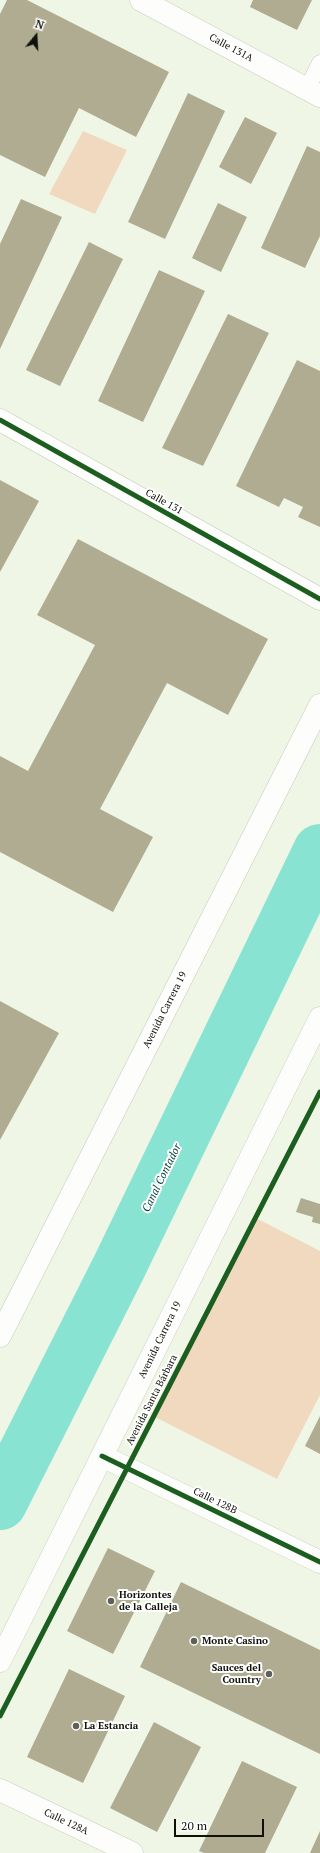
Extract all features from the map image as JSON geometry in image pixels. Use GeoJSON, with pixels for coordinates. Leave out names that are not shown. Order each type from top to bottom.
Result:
{"type":"FeatureCollection","features":[{"type":"Feature","properties":{"kind":"main road","name":"Calle 131A"},"geometry":{"type":"LineString","coordinates":[[141,0],[313,92]]}},
{"type":"Feature","properties":{"kind":"main road","name":"Calle 131"},"geometry":{"type":"LineString","coordinates":[[0,420],[320,600]]}},
{"type":"Feature","properties":{"kind":"main road","name":"Avenida Carrera 19"},"geometry":{"type":"LineString","coordinates":[[0,1336],[320,705]]}},
{"type":"Feature","properties":{"kind":"main road","name":"Avenida Carrera 19"},"geometry":{"type":"LineString","coordinates":[[0,1662],[320,1018]]}},
{"type":"Feature","properties":{"kind":"main road","name":"Calle 128B"},"geometry":{"type":"LineString","coordinates":[[102,1456],[320,1562]]}},
{"type":"Feature","properties":{"kind":"main road","name":"Calle 128A"},"geometry":{"type":"LineString","coordinates":[[0,1790],[132,1853]]}},
{"type":"Feature","properties":{"kind":"lane"},"geometry":{"type":"LineString","coordinates":[[313,92],[320,62]]}},
{"type":"Feature","properties":{"kind":"shaded area"},"geometry":{"type":"Polygon","coordinates":[[[83,131],[127,150],[95,214],[49,194],[83,131]]]}},
{"type":"Feature","properties":{"kind":"shaded area"},"geometry":{"type":"Polygon","coordinates":[[[256,1218],[320,1251],[320,1395],[277,1479],[155,1417],[256,1218]]]}},
{"type":"Feature","properties":{"kind":"building"},"geometry":{"type":"Polygon","coordinates":[[[7,0],[27,0],[169,72],[136,137],[79,108],[45,177],[0,155],[0,14],[7,0]]]}},
{"type":"Feature","properties":{"kind":"building"},"geometry":{"type":"Polygon","coordinates":[[[253,0],[312,0],[297,30],[250,7],[253,0]]]}},
{"type":"Feature","properties":{"kind":"building"},"geometry":{"type":"Polygon","coordinates":[[[188,93],[225,111],[165,239],[128,222],[188,93]]]}},
{"type":"Feature","properties":{"kind":"building"},"geometry":{"type":"Polygon","coordinates":[[[245,117],[277,133],[251,184],[219,167],[245,117]]]}},
{"type":"Feature","properties":{"kind":"building"},"geometry":{"type":"Polygon","coordinates":[[[307,146],[320,152],[320,236],[305,268],[261,248],[307,146]]]}},
{"type":"Feature","properties":{"kind":"building"},"geometry":{"type":"Polygon","coordinates":[[[21,199],[62,217],[0,349],[0,244],[21,199]]]}},
{"type":"Feature","properties":{"kind":"building"},"geometry":{"type":"Polygon","coordinates":[[[218,203],[247,217],[221,272],[192,258],[218,203]]]}},
{"type":"Feature","properties":{"kind":"building"},"geometry":{"type":"Polygon","coordinates":[[[89,242],[123,259],[60,386],[26,370],[89,242]]]}},
{"type":"Feature","properties":{"kind":"building"},"geometry":{"type":"Polygon","coordinates":[[[159,270],[205,291],[143,422],[98,401],[159,270]]]}},
{"type":"Feature","properties":{"kind":"building"},"geometry":{"type":"Polygon","coordinates":[[[228,314],[269,333],[203,466],[162,448],[228,314]]]}},
{"type":"Feature","properties":{"kind":"building"},"geometry":{"type":"Polygon","coordinates":[[[297,360],[320,371],[320,527],[298,517],[303,507],[284,498],[279,507],[236,486],[297,360]]]}},
{"type":"Feature","properties":{"kind":"building"},"geometry":{"type":"Polygon","coordinates":[[[0,480],[39,501],[0,572],[0,480]]]}},
{"type":"Feature","properties":{"kind":"building"},"geometry":{"type":"Polygon","coordinates":[[[78,539],[268,639],[228,715],[167,683],[100,809],[153,837],[113,912],[0,852],[0,756],[28,771],[95,645],[37,615],[78,539]]]}},
{"type":"Feature","properties":{"kind":"building"},"geometry":{"type":"Polygon","coordinates":[[[0,1001],[59,1033],[0,1140],[0,1001]]]}},
{"type":"Feature","properties":{"kind":"building"},"geometry":{"type":"Polygon","coordinates":[[[301,1198],[320,1204],[320,1224],[312,1222],[313,1217],[296,1212],[301,1198]]]}},
{"type":"Feature","properties":{"kind":"building"},"geometry":{"type":"Polygon","coordinates":[[[320,1416],[320,1454],[305,1446],[320,1416]]]}},
{"type":"Feature","properties":{"kind":"building","name":"Horizontes de la Calleja"},"geometry":{"type":"Polygon","coordinates":[[[108,1548],[155,1571],[113,1654],[67,1631],[108,1548]]]}},
{"type":"Feature","properties":{"kind":"building"},"geometry":{"type":"Polygon","coordinates":[[[181,1582],[320,1650],[320,1754],[140,1667],[181,1582]]]}},
{"type":"Feature","properties":{"kind":"building","name":"La Estancia"},"geometry":{"type":"Polygon","coordinates":[[[69,1669],[125,1696],[83,1783],[27,1757],[69,1669]]]}},
{"type":"Feature","properties":{"kind":"building"},"geometry":{"type":"Polygon","coordinates":[[[154,1722],[201,1747],[157,1832],[110,1808],[154,1722]]]}},
{"type":"Feature","properties":{"kind":"building"},"geometry":{"type":"Polygon","coordinates":[[[242,1761],[297,1787],[265,1853],[204,1853],[199,1851],[242,1761]]]}},
{"type":"Feature","properties":{"kind":"building"},"geometry":{"type":"Polygon","coordinates":[[[320,1831],[320,1853],[310,1853],[320,1831]]]}},
{"type":"Feature","properties":{"kind":"waterway","name":"Canal Contador"},"geometry":{"type":"LineString","coordinates":[[0,1503],[119,1267],[320,851]]}},
{"type":"Feature","properties":{"kind":"cycle path"},"geometry":{"type":"LineString","coordinates":[[0,420],[320,599]]}},
{"type":"Feature","properties":{"kind":"cycle path","name":"Avenida Santa Bárbara"},"geometry":{"type":"LineString","coordinates":[[0,1716],[320,1092]]}},
{"type":"Feature","properties":{"kind":"cycle path"},"geometry":{"type":"LineString","coordinates":[[102,1456],[320,1562]]}},
{"type":"Feature","properties":{"kind":"place","name":"Horizontes de la Calleja"},"geometry":{"type":"Point","coordinates":[111,1601]}},
{"type":"Feature","properties":{"kind":"place","name":"Monte Casino"},"geometry":{"type":"Point","coordinates":[194,1641]}},
{"type":"Feature","properties":{"kind":"place","name":"Sauces del Country"},"geometry":{"type":"Point","coordinates":[269,1674]}},
{"type":"Feature","properties":{"kind":"place","name":"La Estancia"},"geometry":{"type":"Point","coordinates":[76,1726]}}]}
